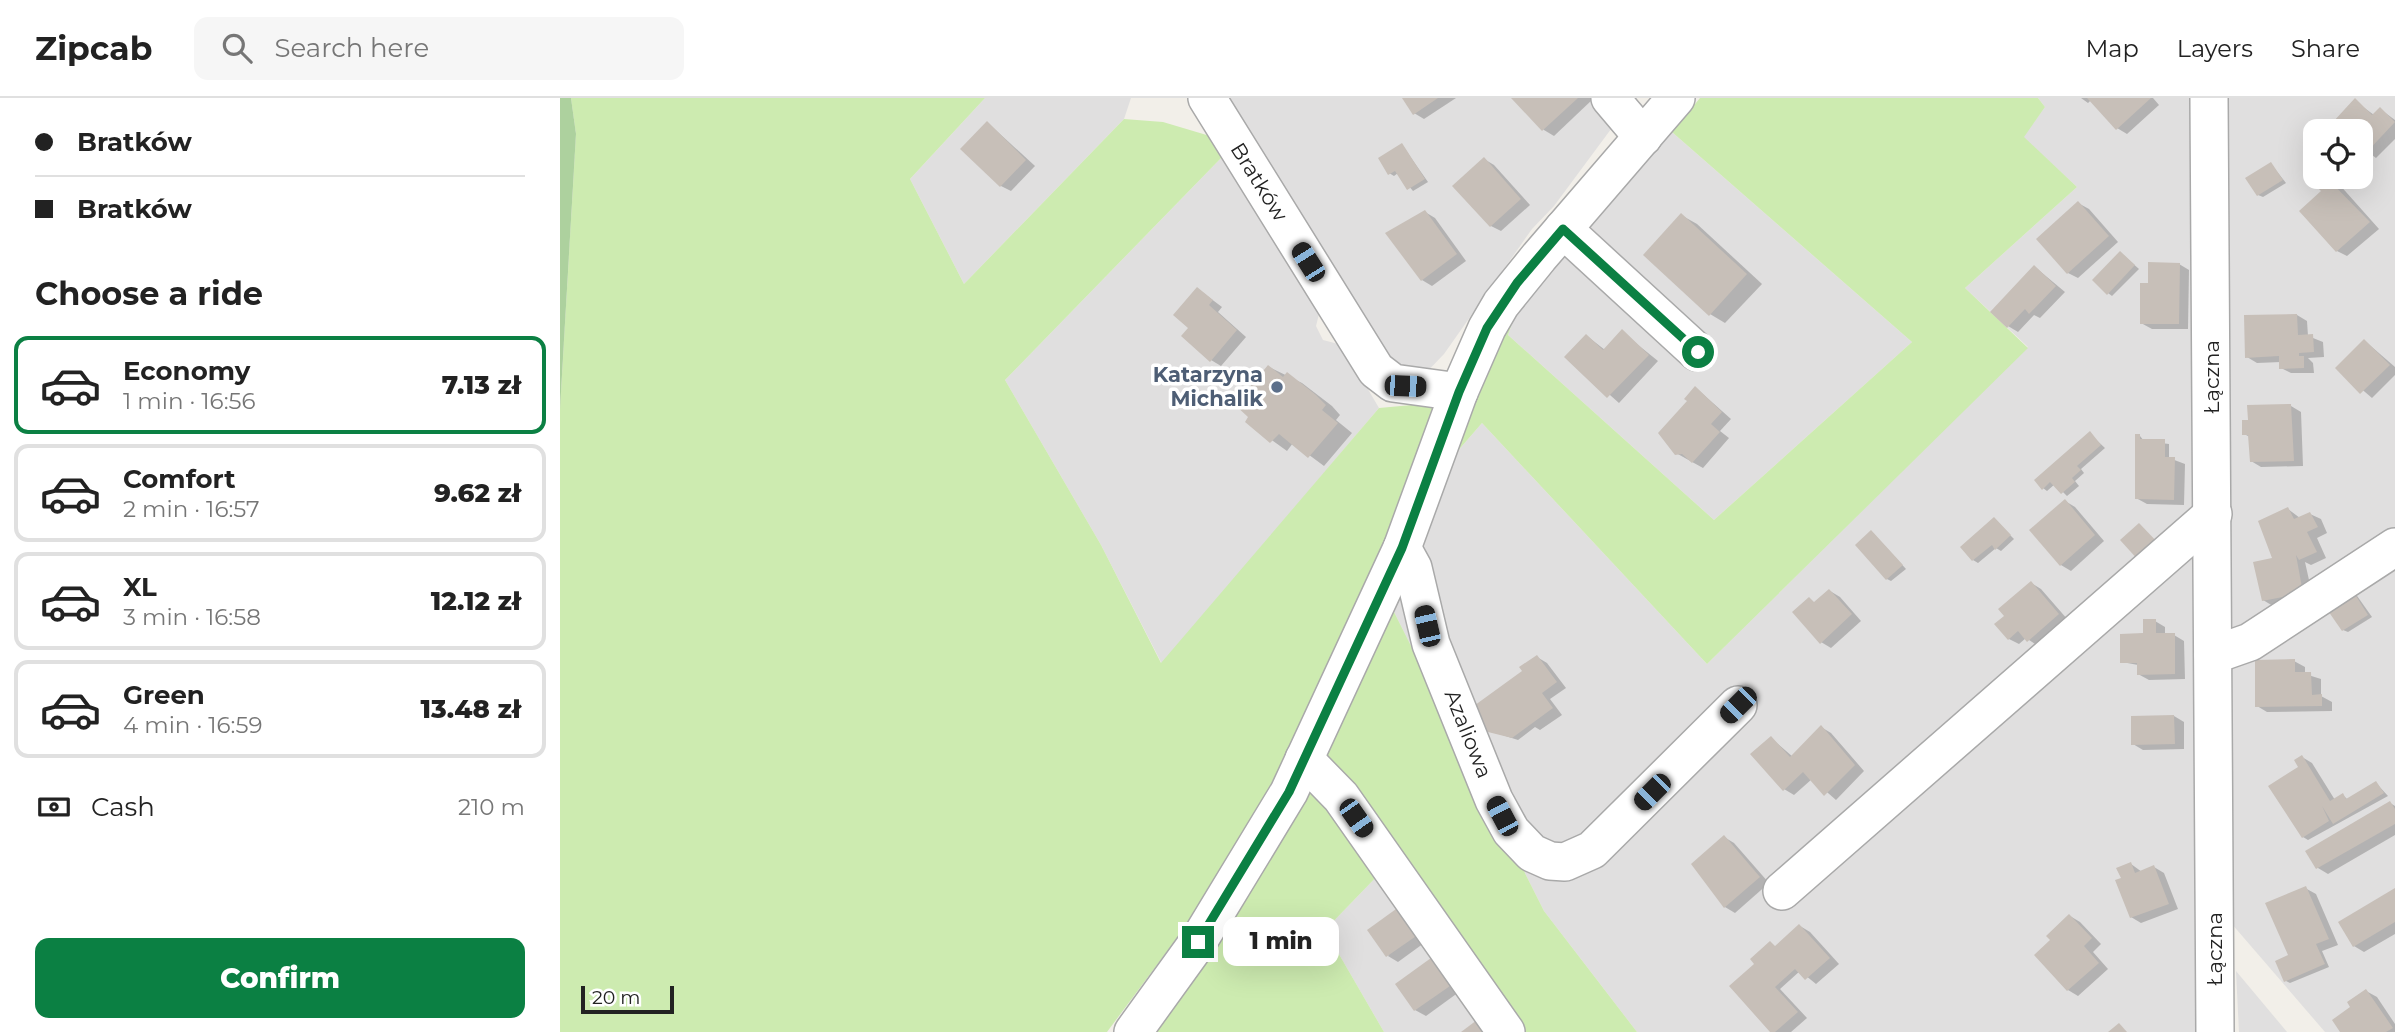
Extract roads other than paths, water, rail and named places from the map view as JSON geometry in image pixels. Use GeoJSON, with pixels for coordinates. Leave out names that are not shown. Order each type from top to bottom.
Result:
{"type":"FeatureCollection","features":[{"type":"Feature","properties":{"kind":"street","name":"Bratków"},"geometry":{"type":"LineString","coordinates":[[1207,98],[1376,370],[1393,383],[1459,392]]}},
{"type":"Feature","properties":{"kind":"street"},"geometry":{"type":"LineString","coordinates":[[1610,98],[1643,137]]}},
{"type":"Feature","properties":{"kind":"street"},"geometry":{"type":"LineString","coordinates":[[1133,1032],[1198,942],[1289,792],[1402,548],[1459,392],[1501,304],[1676,98]]}},
{"type":"Feature","properties":{"kind":"street","name":"Łączna"},"geometry":{"type":"LineString","coordinates":[[2208,98],[2215,1032]]}},
{"type":"Feature","properties":{"kind":"street"},"geometry":{"type":"LineString","coordinates":[[1563,229],[1698,352]]}},
{"type":"Feature","properties":{"kind":"street"},"geometry":{"type":"LineString","coordinates":[[1782,891],[2213,514]]}},
{"type":"Feature","properties":{"kind":"street"},"geometry":{"type":"LineString","coordinates":[[2213,655],[2250,642],[2395,547]]}},
{"type":"Feature","properties":{"kind":"street","name":"Azaliowa"},"geometry":{"type":"LineString","coordinates":[[1402,548],[1413,568],[1431,644],[1494,800],[1519,843],[1543,860],[1565,862],[1592,850],[1738,705]]}},
{"type":"Feature","properties":{"kind":"street"},"geometry":{"type":"LineString","coordinates":[[1304,759],[1341,797],[1506,1032]]}},
{"type":"Feature","properties":{"kind":"place","name":"Katarzyna Michalik"},"geometry":{"type":"Point","coordinates":[1277,387]}}]}
